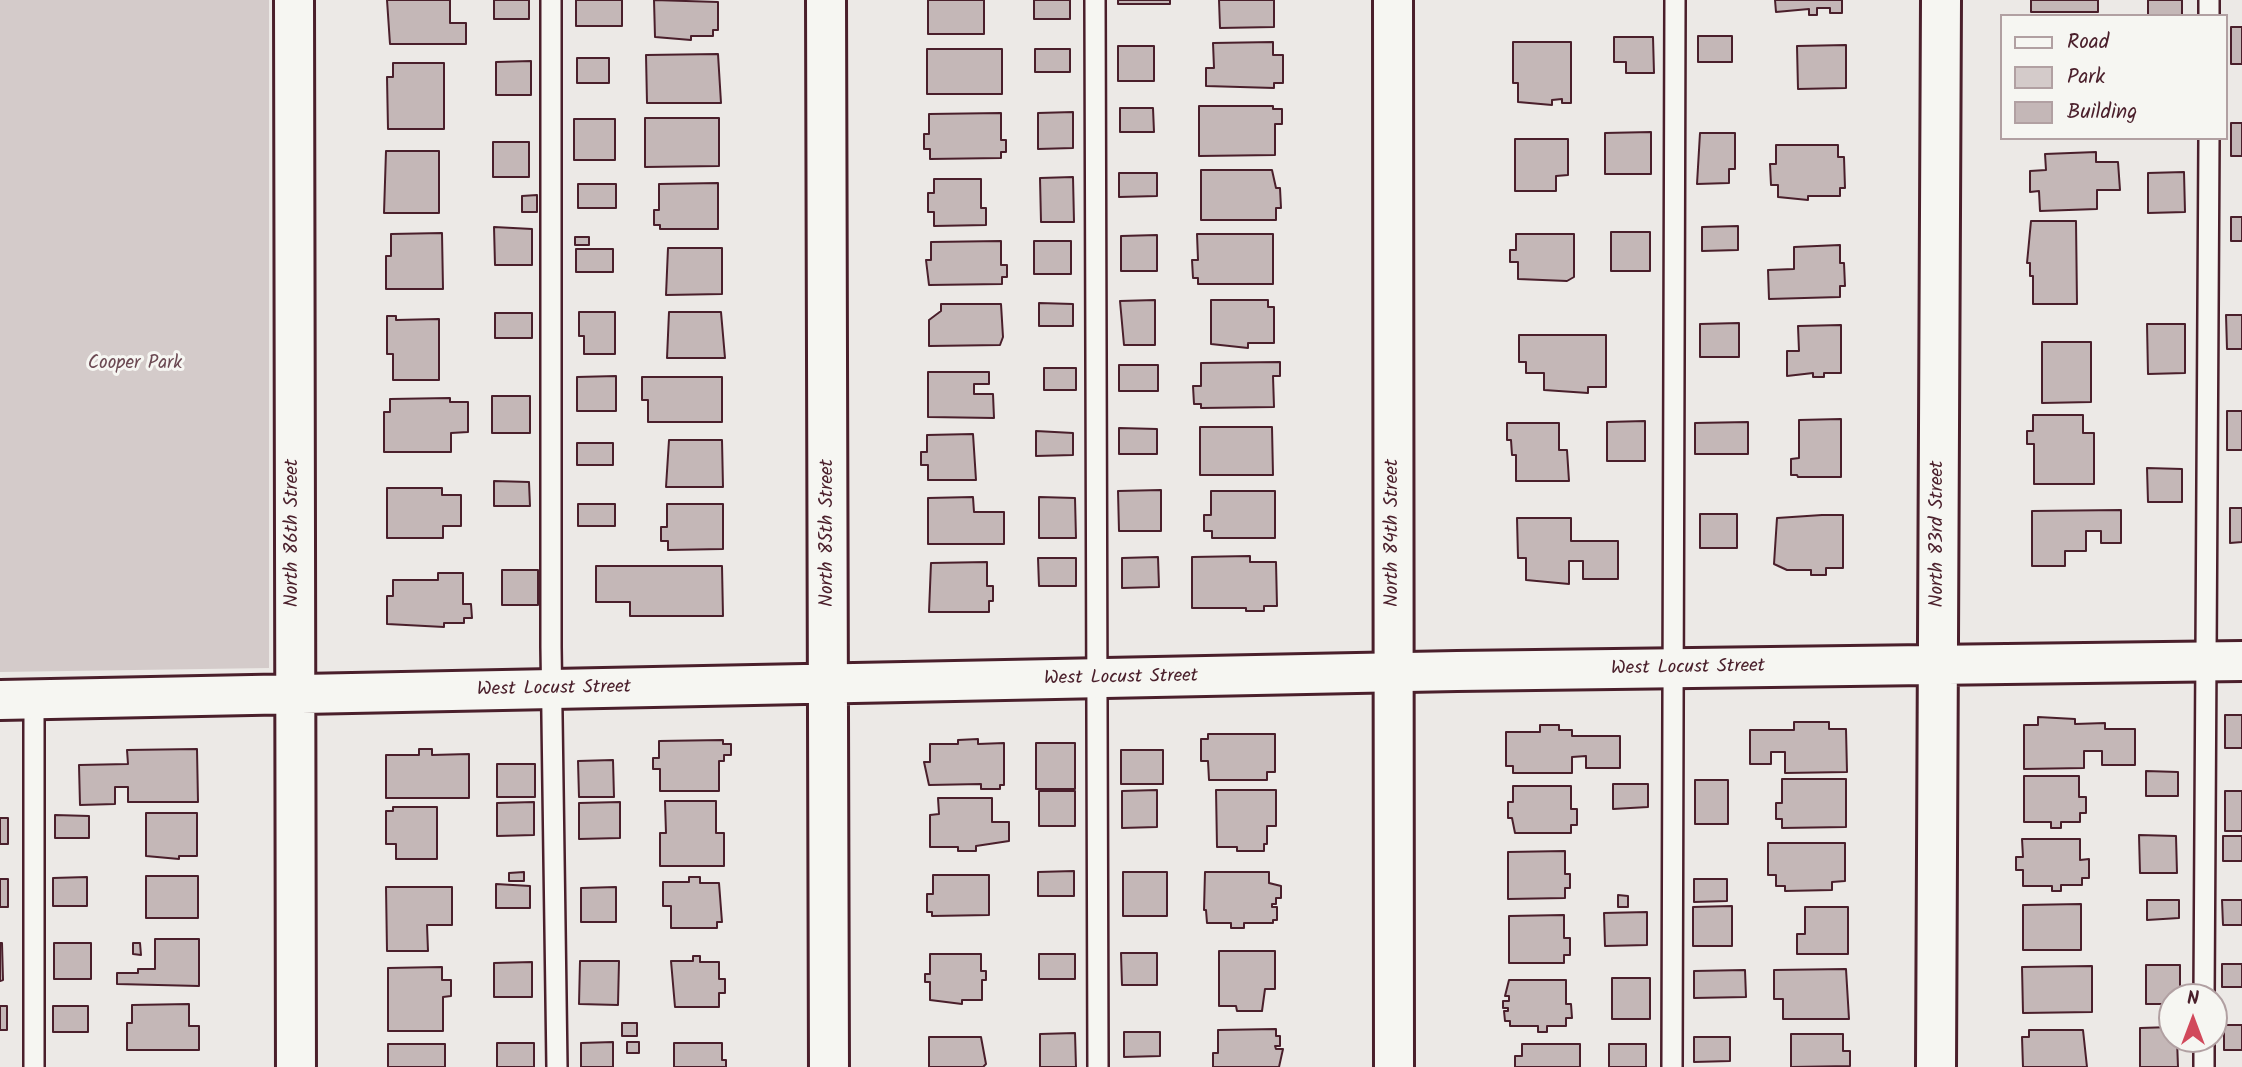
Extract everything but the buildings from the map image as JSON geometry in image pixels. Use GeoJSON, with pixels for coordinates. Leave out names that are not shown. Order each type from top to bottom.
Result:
{"type":"FeatureCollection","features":[{"type":"Feature","properties":{"kind":"street","name":"North 86th Street"},"geometry":{"type":"LineString","coordinates":[[293,0],[296,1067]]}},
{"type":"Feature","properties":{"kind":"street","name":"North 85th Street"},"geometry":{"type":"LineString","coordinates":[[826,0],[829,1067]]}},
{"type":"Feature","properties":{"kind":"street","name":"North 84th Street"},"geometry":{"type":"LineString","coordinates":[[1393,0],[1394,1067]]}},
{"type":"Feature","properties":{"kind":"street","name":"North 83rd Street"},"geometry":{"type":"LineString","coordinates":[[1937,1067],[1941,0]]}},
{"type":"Feature","properties":{"kind":"street","name":"West Locust Street"},"geometry":{"type":"LineString","coordinates":[[17,699],[1394,672],[2224,661]]}},
{"type":"Feature","properties":{"kind":"lane"},"geometry":{"type":"LineString","coordinates":[[551,0],[552,690],[557,1067]]}},
{"type":"Feature","properties":{"kind":"lane"},"geometry":{"type":"LineString","coordinates":[[1095,0],[1098,1067]]}},
{"type":"Feature","properties":{"kind":"lane"},"geometry":{"type":"LineString","coordinates":[[1672,1067],[1675,0]]}},
{"type":"Feature","properties":{"kind":"lane"},"geometry":{"type":"LineString","coordinates":[[2205,983],[2224,661],[2208,140]]}},
{"type":"Feature","properties":{"kind":"lane"},"geometry":{"type":"LineString","coordinates":[[17,699],[34,1067]]}},
{"type":"Feature","properties":{"kind":"green space","name":"Cooper Park"},"geometry":{"type":"Polygon","coordinates":[[[0,0],[269,0],[269,668],[0,672],[0,0]]]}}]}
